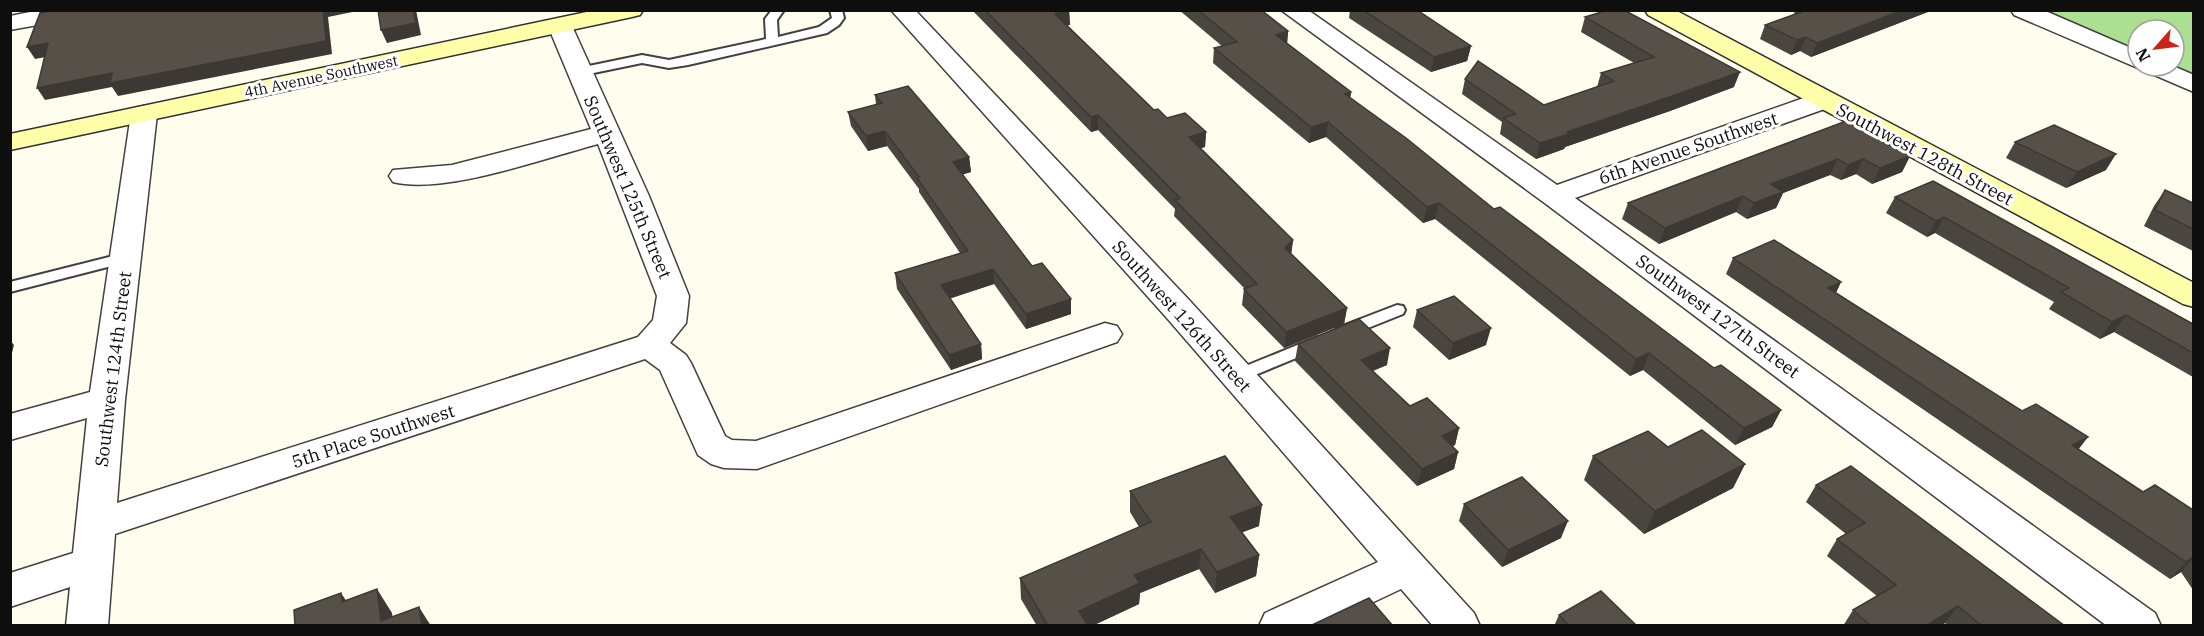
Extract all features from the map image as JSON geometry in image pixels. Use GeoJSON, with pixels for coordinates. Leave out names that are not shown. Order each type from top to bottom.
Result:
{"type":"FeatureCollection","features":[{"type":"Feature","properties":{"kind":"street"},"geometry":{"type":"LineString","coordinates":[[10,23],[82,10]]}},
{"type":"Feature","properties":{"kind":"street","name":"4th Avenue Southwest"},"geometry":{"type":"LineString","coordinates":[[10,142],[632,10]]}},
{"type":"Feature","properties":{"kind":"street","name":"Southwest 126th Street"},"geometry":{"type":"LineString","coordinates":[[902,10],[1237,376],[1459,626]]}},
{"type":"Feature","properties":{"kind":"street","name":"Southwest 127th Street"},"geometry":{"type":"LineString","coordinates":[[1292,10],[1553,196],[2140,626]]}},
{"type":"Feature","properties":{"kind":"street","name":"Southwest 128th Street"},"geometry":{"type":"LineString","coordinates":[[1656,10],[2193,297]]}},
{"type":"Feature","properties":{"kind":"street"},"geometry":{"type":"LineString","coordinates":[[2022,10],[2126,55]]}},
{"type":"Feature","properties":{"kind":"street","name":"Southwest 125th Street"},"geometry":{"type":"LineString","coordinates":[[560,26],[607,133],[673,296],[669,323],[650,345]]}},
{"type":"Feature","properties":{"kind":"street"},"geometry":{"type":"LineString","coordinates":[[2179,78],[2193,84]]}},
{"type":"Feature","properties":{"kind":"street","name":"6th Avenue Southwest"},"geometry":{"type":"LineString","coordinates":[[1553,196],[1824,100]]}},
{"type":"Feature","properties":{"kind":"street","name":"Southwest 124th Street"},"geometry":{"type":"LineString","coordinates":[[87,626],[107,400],[144,114]]}},
{"type":"Feature","properties":{"kind":"street"},"geometry":{"type":"LineString","coordinates":[[403,176],[453,174],[607,133]]}},
{"type":"Feature","properties":{"kind":"street"},"geometry":{"type":"LineString","coordinates":[[650,345],[674,363],[711,445],[724,454],[757,455],[1105,334]]}},
{"type":"Feature","properties":{"kind":"street","name":"5th Place Southwest"},"geometry":{"type":"LineString","coordinates":[[10,590],[94,544],[650,345]]}},
{"type":"Feature","properties":{"kind":"street"},"geometry":{"type":"LineString","coordinates":[[10,427],[107,400]]}},
{"type":"Feature","properties":{"kind":"street"},"geometry":{"type":"LineString","coordinates":[[1280,626],[1407,567]]}},
{"type":"Feature","properties":{"kind":"lane"},"geometry":{"type":"LineString","coordinates":[[772,42],[771,19],[779,10]]}},
{"type":"Feature","properties":{"kind":"lane"},"geometry":{"type":"LineString","coordinates":[[579,72],[642,59],[669,64],[688,61],[823,30],[836,22],[838,18],[836,10]]}},
{"type":"Feature","properties":{"kind":"lane"},"geometry":{"type":"LineString","coordinates":[[10,287],[125,258]]}},
{"type":"Feature","properties":{"kind":"lane"},"geometry":{"type":"LineString","coordinates":[[1237,376],[1397,310]]}},
{"type":"Feature","properties":{"kind":"green space"},"geometry":{"type":"Polygon","coordinates":[[[2045,11],[2193,11],[2193,73],[2186,70],[2186,18],[2126,18],[2126,45],[2045,11]]]}},
{"type":"Feature","properties":{"kind":"building"},"geometry":{"type":"Polygon","coordinates":[[[55,10],[323,10],[326,41],[110,83],[112,73],[37,88],[48,43],[27,47],[40,13],[55,10]]]}},
{"type":"Feature","properties":{"kind":"building"},"geometry":{"type":"Polygon","coordinates":[[[378,10],[413,10],[416,23],[381,30],[378,10]]]}},
{"type":"Feature","properties":{"kind":"building"},"geometry":{"type":"Polygon","coordinates":[[[985,10],[1068,10],[1055,14],[1154,110],[1158,109],[1167,118],[1185,113],[1206,132],[1189,137],[1293,240],[1285,248],[1347,308],[1286,332],[1244,289],[1257,284],[1175,200],[1180,198],[1098,115],[1091,117],[985,10]]]}},
{"type":"Feature","properties":{"kind":"building"},"geometry":{"type":"Polygon","coordinates":[[[1198,10],[1261,10],[1288,31],[1276,35],[1351,92],[1345,94],[1406,138],[1494,209],[1500,207],[1714,368],[1721,365],[1781,410],[1744,428],[1649,353],[1636,359],[1439,203],[1427,207],[1328,122],[1311,127],[1214,48],[1237,42],[1198,10]]]}},
{"type":"Feature","properties":{"kind":"building"},"geometry":{"type":"Polygon","coordinates":[[[1363,10],[1417,10],[1471,46],[1434,57],[1363,10]]]}},
{"type":"Feature","properties":{"kind":"building"},"geometry":{"type":"Polygon","coordinates":[[[1608,10],[1624,10],[1740,72],[1540,143],[1503,118],[1516,114],[1465,79],[1478,61],[1544,105],[1614,81],[1601,73],[1654,57],[1585,17],[1608,10]]]}},
{"type":"Feature","properties":{"kind":"building"},"geometry":{"type":"Polygon","coordinates":[[[1807,10],[1903,10],[1817,43],[1806,37],[1797,40],[1765,25],[1807,10]]]}},
{"type":"Feature","properties":{"kind":"building"},"geometry":{"type":"Polygon","coordinates":[[[908,86],[969,157],[953,162],[1032,266],[1042,263],[1071,299],[1026,314],[993,269],[941,285],[981,344],[949,355],[895,273],[968,251],[885,131],[866,136],[848,112],[882,103],[875,95],[908,86]]]}},
{"type":"Feature","properties":{"kind":"building"},"geometry":{"type":"Polygon","coordinates":[[[1846,121],[1910,156],[1880,168],[1863,159],[1848,165],[1838,159],[1771,184],[1783,192],[1754,203],[1743,196],[1665,228],[1628,203],[1846,121]]]}},
{"type":"Feature","properties":{"kind":"building"},"geometry":{"type":"Polygon","coordinates":[[[2054,125],[2116,154],[2077,172],[2015,142],[2054,125]]]}},
{"type":"Feature","properties":{"kind":"building"},"geometry":{"type":"Polygon","coordinates":[[[1933,181],[2193,324],[2193,353],[2126,315],[2112,322],[2061,292],[2069,288],[1944,217],[1936,221],[1895,197],[1933,181]]]}},
{"type":"Feature","properties":{"kind":"building"},"geometry":{"type":"Polygon","coordinates":[[[2165,190],[2193,203],[2193,229],[2155,210],[2165,190]]]}},
{"type":"Feature","properties":{"kind":"building"},"geometry":{"type":"Polygon","coordinates":[[[1774,240],[1841,282],[1828,288],[2022,411],[2036,404],[2088,437],[2072,445],[2143,492],[2155,485],[2193,510],[2193,557],[2186,562],[1733,258],[1774,240]]]}},
{"type":"Feature","properties":{"kind":"building"},"geometry":{"type":"Polygon","coordinates":[[[1454,296],[1491,328],[1453,343],[1417,310],[1454,296]]]}},
{"type":"Feature","properties":{"kind":"building"},"geometry":{"type":"Polygon","coordinates":[[[1359,319],[1390,348],[1361,360],[1410,406],[1427,398],[1459,428],[1442,436],[1458,452],[1422,469],[1298,344],[1359,319]]]}},
{"type":"Feature","properties":{"kind":"building"},"geometry":{"type":"Polygon","coordinates":[[[1702,430],[1745,464],[1655,511],[1593,456],[1648,431],[1668,447],[1702,430]]]}},
{"type":"Feature","properties":{"kind":"building"},"geometry":{"type":"Polygon","coordinates":[[[1225,456],[1262,505],[1230,517],[1259,555],[1217,572],[1201,549],[1134,575],[1140,583],[1079,611],[1088,626],[1048,626],[1020,578],[1151,522],[1130,491],[1225,456]]]}},
{"type":"Feature","properties":{"kind":"building"},"geometry":{"type":"Polygon","coordinates":[[[1851,466],[2065,626],[1982,626],[1958,606],[1926,626],[1871,626],[1853,610],[1896,585],[1837,539],[1865,523],[1816,485],[1851,466]]]}},
{"type":"Feature","properties":{"kind":"building"},"geometry":{"type":"Polygon","coordinates":[[[1522,477],[1568,521],[1508,550],[1464,504],[1522,477]]]}},
{"type":"Feature","properties":{"kind":"building"},"geometry":{"type":"Polygon","coordinates":[[[377,589],[381,621],[419,607],[422,626],[295,626],[294,610],[341,593],[342,602],[377,589]]]}},
{"type":"Feature","properties":{"kind":"building"},"geometry":{"type":"Polygon","coordinates":[[[1601,591],[1637,626],[1569,626],[1559,615],[1601,591]]]}},
{"type":"Feature","properties":{"kind":"building"},"geometry":{"type":"Polygon","coordinates":[[[1369,598],[1393,626],[1310,626],[1369,598]]]}}]}
